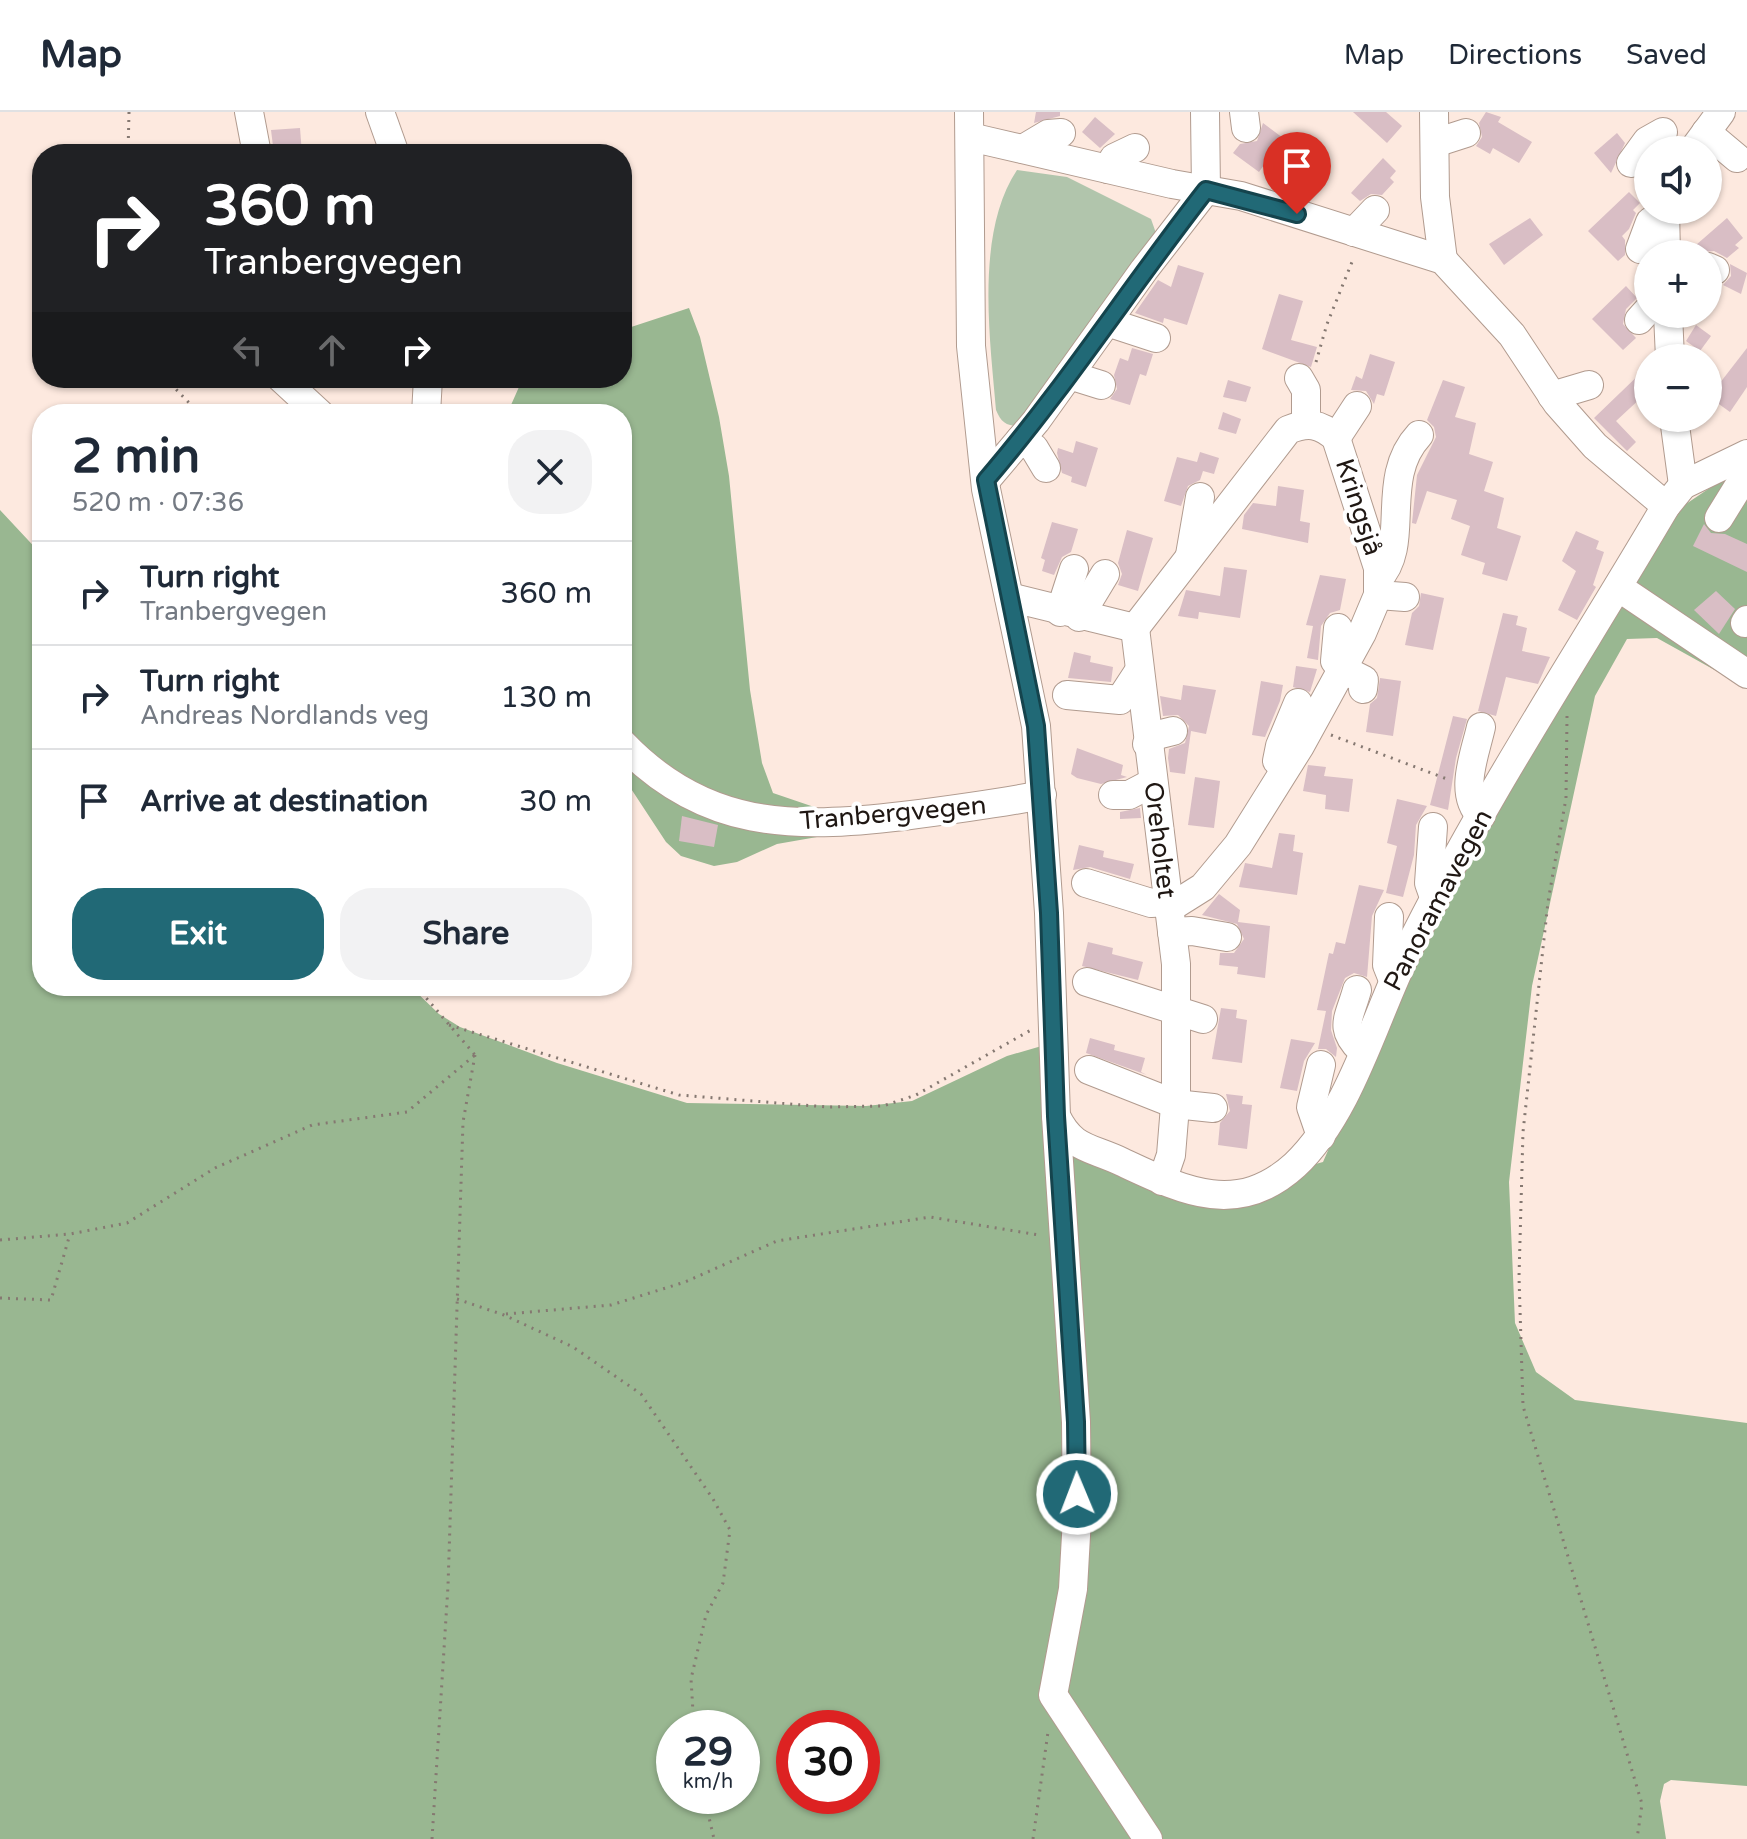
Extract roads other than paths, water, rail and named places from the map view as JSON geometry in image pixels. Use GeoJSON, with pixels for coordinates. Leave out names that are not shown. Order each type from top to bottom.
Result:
{"type":"FeatureCollection","features":[{"type":"Feature","properties":{"kind":"street"},"geometry":{"type":"LineString","coordinates":[[249,112],[255,144]]}},
{"type":"Feature","properties":{"kind":"street"},"geometry":{"type":"LineString","coordinates":[[380,112],[391,144]]}},
{"type":"Feature","properties":{"kind":"street"},"geometry":{"type":"LineString","coordinates":[[986,480],[1020,440],[1206,190],[1205,112]]}},
{"type":"Feature","properties":{"kind":"street"},"geometry":{"type":"LineString","coordinates":[[1434,112],[1435,197],[1443,260]]}},
{"type":"Feature","properties":{"kind":"street"},"geometry":{"type":"LineString","coordinates":[[1148,1839],[1053,1695],[1073,1589],[1077,1518],[1076,1422],[1062,1239],[1061,1126],[1036,726],[986,480],[971,346],[970,125],[1023,149],[1072,145],[1108,169],[1363,225],[1443,260],[1482,288],[1552,396],[1675,496]]}},
{"type":"Feature","properties":{"kind":"street"},"geometry":{"type":"LineString","coordinates":[[1631,163],[1647,141],[1663,131]]}},
{"type":"Feature","properties":{"kind":"street"},"geometry":{"type":"LineString","coordinates":[[1707,131],[1737,158]]}},
{"type":"Feature","properties":{"kind":"street"},"geometry":{"type":"LineString","coordinates":[[1435,143],[1466,133]]}},
{"type":"Feature","properties":{"kind":"street"},"geometry":{"type":"LineString","coordinates":[[1108,169],[1114,158],[1135,148]]}},
{"type":"Feature","properties":{"kind":"street"},"geometry":{"type":"LineString","coordinates":[[1154,256],[1161,277],[1158,286]]}},
{"type":"Feature","properties":{"kind":"street"},"geometry":{"type":"LineString","coordinates":[[1107,322],[1156,338]]}},
{"type":"Feature","properties":{"kind":"street"},"geometry":{"type":"LineString","coordinates":[[1069,375],[1101,385]]}},
{"type":"Feature","properties":{"kind":"street"},"geometry":{"type":"LineString","coordinates":[[1009,597],[1135,628],[1189,571],[1254,470],[1288,430],[1306,423],[1302,384]]}},
{"type":"Feature","properties":{"kind":"street"},"geometry":{"type":"LineString","coordinates":[[1552,396],[1589,385]]}},
{"type":"Feature","properties":{"kind":"street"},"geometry":{"type":"LineString","coordinates":[[292,388],[309,404]]}},
{"type":"Feature","properties":{"kind":"street"},"geometry":{"type":"LineString","coordinates":[[1336,438],[1357,406]]}},
{"type":"Feature","properties":{"kind":"street","name":"Kringsjå"},"geometry":{"type":"LineString","coordinates":[[1306,423],[1325,428],[1336,438],[1387,590]]}},
{"type":"Feature","properties":{"kind":"street"},"geometry":{"type":"LineString","coordinates":[[1674,432],[1675,496]]}},
{"type":"Feature","properties":{"kind":"street"},"geometry":{"type":"LineString","coordinates":[[1169,914],[1255,842],[1275,786],[1312,729],[1387,590],[1394,550],[1394,510],[1403,459],[1419,435]]}},
{"type":"Feature","properties":{"kind":"street"},"geometry":{"type":"LineString","coordinates":[[1020,440],[1034,448],[1046,468]]}},
{"type":"Feature","properties":{"kind":"street"},"geometry":{"type":"LineString","coordinates":[[1675,496],[1742,469]]}},
{"type":"Feature","properties":{"kind":"street"},"geometry":{"type":"LineString","coordinates":[[1719,518],[1742,469]]}},
{"type":"Feature","properties":{"kind":"street","name":"Panoramavegen"},"geometry":{"type":"LineString","coordinates":[[1061,1126],[1086,1149],[1194,1194],[1224,1197],[1250,1190],[1293,1167],[1321,1136],[1435,900],[1532,730],[1542,691],[1595,614],[1618,587],[1675,496]]}},
{"type":"Feature","properties":{"kind":"street"},"geometry":{"type":"LineString","coordinates":[[1189,571],[1200,497]]}},
{"type":"Feature","properties":{"kind":"street"},"geometry":{"type":"LineString","coordinates":[[1070,614],[1074,569]]}},
{"type":"Feature","properties":{"kind":"street"},"geometry":{"type":"LineString","coordinates":[[1070,614],[1105,574]]}},
{"type":"Feature","properties":{"kind":"street"},"geometry":{"type":"LineString","coordinates":[[1618,587],[1747,674]]}},
{"type":"Feature","properties":{"kind":"street","name":"Oreholtet"},"geometry":{"type":"LineString","coordinates":[[1135,628],[1169,914],[1176,1008],[1171,1155],[1162,1181]]}},
{"type":"Feature","properties":{"kind":"street"},"geometry":{"type":"LineString","coordinates":[[1338,628],[1335,661],[1342,669],[1364,680],[1363,689]]}},
{"type":"Feature","properties":{"kind":"street"},"geometry":{"type":"LineString","coordinates":[[1067,695],[1120,700],[1139,671]]}},
{"type":"Feature","properties":{"kind":"street"},"geometry":{"type":"LineString","coordinates":[[1481,727],[1470,786],[1472,807],[1481,816]]}},
{"type":"Feature","properties":{"kind":"street"},"geometry":{"type":"LineString","coordinates":[[1147,744],[1157,735],[1173,731]]}},
{"type":"Feature","properties":{"kind":"street","name":"Tranbergvegen"},"geometry":{"type":"LineString","coordinates":[[632,753],[647,769],[697,799],[731,814],[771,823],[819,825],[866,821],[1042,795]]}},
{"type":"Feature","properties":{"kind":"street"},"geometry":{"type":"LineString","coordinates":[[1113,795],[1129,795],[1152,783]]}},
{"type":"Feature","properties":{"kind":"street"},"geometry":{"type":"LineString","coordinates":[[1433,827],[1429,883],[1435,900]]}},
{"type":"Feature","properties":{"kind":"street"},"geometry":{"type":"LineString","coordinates":[[1086,883],[1151,903],[1192,931],[1227,937]]}},
{"type":"Feature","properties":{"kind":"street"},"geometry":{"type":"LineString","coordinates":[[1389,917],[1387,965],[1394,981]]}},
{"type":"Feature","properties":{"kind":"street"},"geometry":{"type":"LineString","coordinates":[[1087,982],[1203,1019]]}},
{"type":"Feature","properties":{"kind":"street"},"geometry":{"type":"LineString","coordinates":[[1357,990],[1346,1023],[1350,1039],[1362,1051]]}},
{"type":"Feature","properties":{"kind":"street"},"geometry":{"type":"LineString","coordinates":[[1321,1065],[1311,1107],[1321,1136]]}},
{"type":"Feature","properties":{"kind":"street"},"geometry":{"type":"LineString","coordinates":[[1089,1070],[1175,1104],[1213,1108]]}}]}
